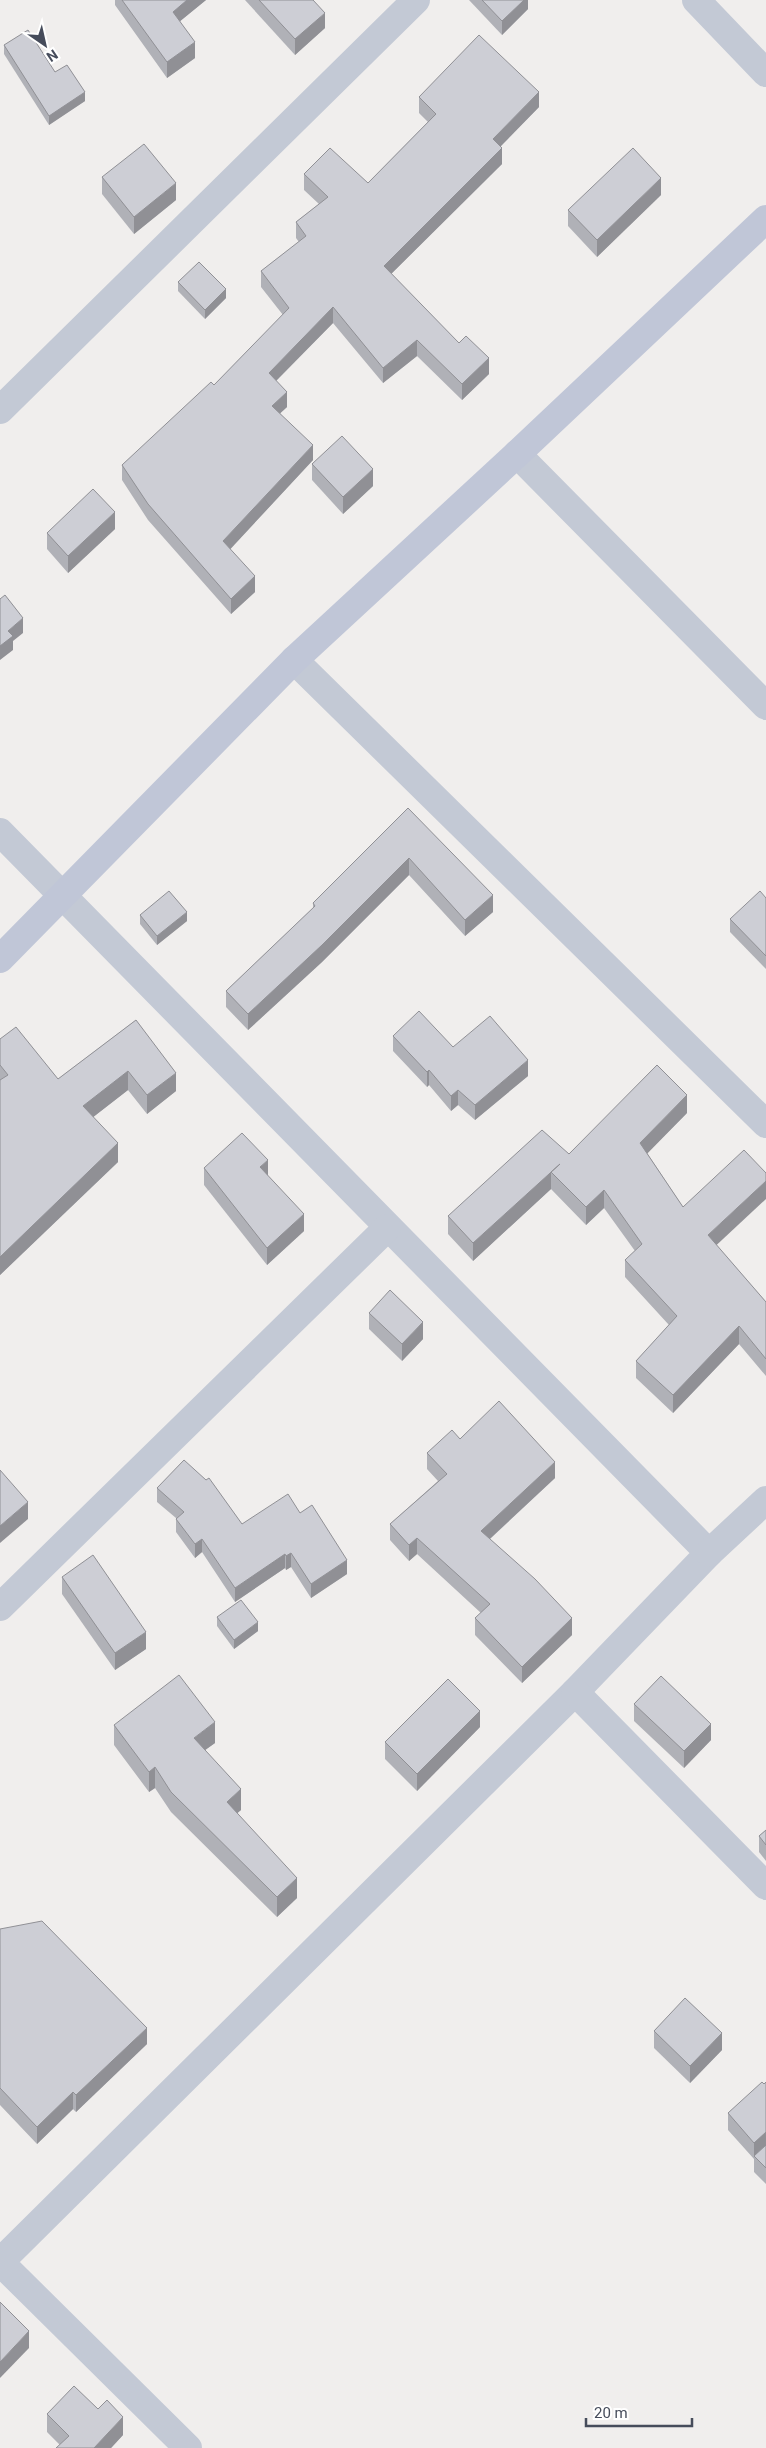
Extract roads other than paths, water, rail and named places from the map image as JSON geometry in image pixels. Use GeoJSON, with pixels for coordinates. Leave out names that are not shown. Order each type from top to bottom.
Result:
{"type":"FeatureCollection","features":[{"type":"Feature","properties":{"kind":"street"},"geometry":{"type":"LineString","coordinates":[[0,410],[416,0]]}},
{"type":"Feature","properties":{"kind":"street"},"geometry":{"type":"LineString","coordinates":[[696,0],[766,73]]}},
{"type":"Feature","properties":{"kind":"street"},"geometry":{"type":"LineString","coordinates":[[0,960],[294,660],[517,454],[766,219]]}},
{"type":"Feature","properties":{"kind":"street"},"geometry":{"type":"LineString","coordinates":[[517,454],[766,706]]}},
{"type":"Feature","properties":{"kind":"street"},"geometry":{"type":"LineString","coordinates":[[294,660],[766,1124]]}},
{"type":"Feature","properties":{"kind":"street"},"geometry":{"type":"LineString","coordinates":[[0,832],[387,1228],[709,1553]]}},
{"type":"Feature","properties":{"kind":"street"},"geometry":{"type":"LineString","coordinates":[[0,1607],[387,1228]]}},
{"type":"Feature","properties":{"kind":"street"},"geometry":{"type":"LineString","coordinates":[[188,2448],[0,2262],[575,1692],[709,1553],[766,1500]]}},
{"type":"Feature","properties":{"kind":"street"},"geometry":{"type":"LineString","coordinates":[[575,1692],[766,1886]]}}]}
